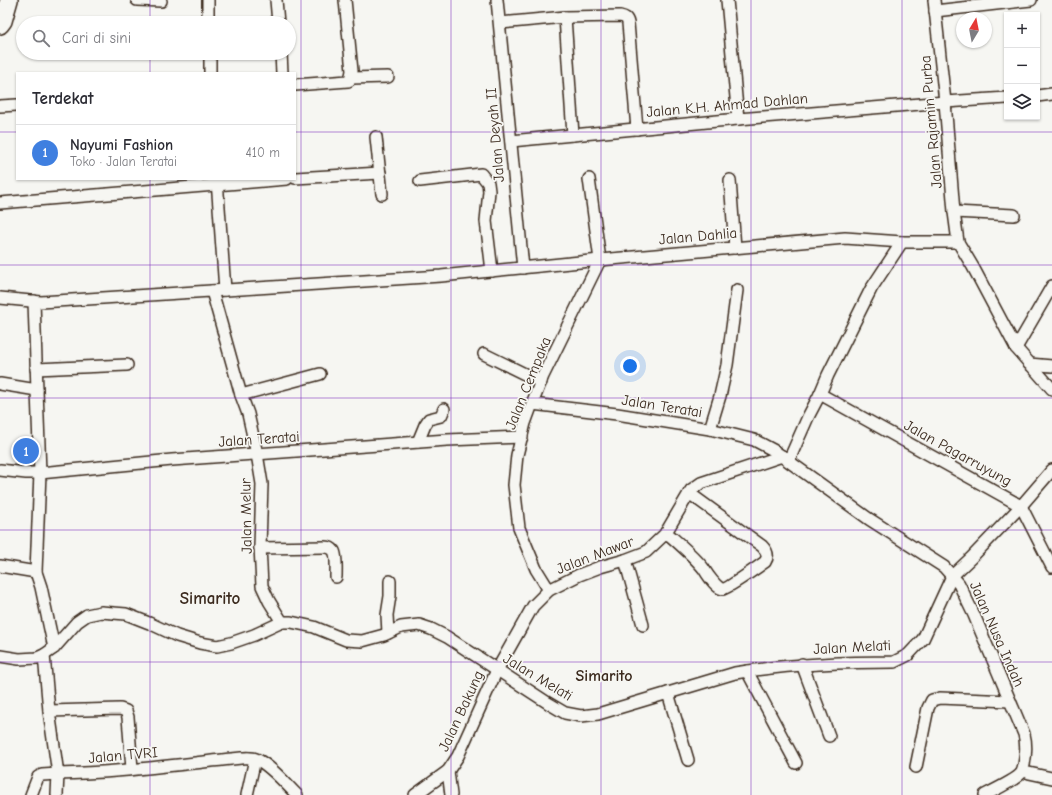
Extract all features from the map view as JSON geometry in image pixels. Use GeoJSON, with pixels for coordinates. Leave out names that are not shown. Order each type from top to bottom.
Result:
{"type":"FeatureCollection","features":[{"type":"Feature","properties":{"kind":"highway"},"geometry":{"type":"LineString","coordinates":[[1,22],[9,0]]}},
{"type":"Feature","properties":{"kind":"street"},"geometry":{"type":"LineString","coordinates":[[137,0],[161,1]]}},
{"type":"Feature","properties":{"kind":"street"},"geometry":{"type":"LineString","coordinates":[[208,0],[208,16]]}},
{"type":"Feature","properties":{"kind":"street"},"geometry":{"type":"LineString","coordinates":[[276,0],[277,16]]}},
{"type":"Feature","properties":{"kind":"street"},"geometry":{"type":"LineString","coordinates":[[345,0],[352,71],[351,78]]}},
{"type":"Feature","properties":{"kind":"street","name":"Jalan Deyah II"},"geometry":{"type":"LineString","coordinates":[[497,0],[523,268]]}},
{"type":"Feature","properties":{"kind":"street"},"geometry":{"type":"LineString","coordinates":[[727,0],[738,119]]}},
{"type":"Feature","properties":{"kind":"street"},"geometry":{"type":"LineString","coordinates":[[935,6],[1031,0]]}},
{"type":"Feature","properties":{"kind":"street","name":"Jalan Rajamin Purba"},"geometry":{"type":"LineString","coordinates":[[935,6],[946,102],[954,212],[958,242]]}},
{"type":"Feature","properties":{"kind":"street"},"geometry":{"type":"LineString","coordinates":[[565,17],[573,135]]}},
{"type":"Feature","properties":{"kind":"street"},"geometry":{"type":"LineString","coordinates":[[500,23],[565,17],[625,17],[628,23],[637,128]]}},
{"type":"Feature","properties":{"kind":"street"},"geometry":{"type":"LineString","coordinates":[[210,60],[210,72]]}},
{"type":"Feature","properties":{"kind":"street"},"geometry":{"type":"LineString","coordinates":[[281,60],[282,72]]}},
{"type":"Feature","properties":{"kind":"street"},"geometry":{"type":"LineString","coordinates":[[296,85],[348,81],[351,78],[388,77]]}},
{"type":"Feature","properties":{"kind":"street"},"geometry":{"type":"LineString","coordinates":[[1040,96],[1052,94]]}},
{"type":"Feature","properties":{"kind":"street","name":"Jalan K.H. Ahmad Dahlan"},"geometry":{"type":"LineString","coordinates":[[511,141],[738,119],[1004,98]]}},
{"type":"Feature","properties":{"kind":"street"},"geometry":{"type":"LineString","coordinates":[[0,106],[16,105]]}},
{"type":"Feature","properties":{"kind":"street"},"geometry":{"type":"LineString","coordinates":[[376,137],[382,194]]}},
{"type":"Feature","properties":{"kind":"street"},"geometry":{"type":"LineString","coordinates":[[296,178],[380,173]]}},
{"type":"Feature","properties":{"kind":"street"},"geometry":{"type":"LineString","coordinates":[[420,181],[481,174],[488,183],[489,191],[486,221],[492,271]]}},
{"type":"Feature","properties":{"kind":"street"},"geometry":{"type":"LineString","coordinates":[[589,178],[600,260]]}},
{"type":"Feature","properties":{"kind":"street"},"geometry":{"type":"LineString","coordinates":[[0,203],[217,182],[264,180]]}},
{"type":"Feature","properties":{"kind":"street"},"geometry":{"type":"LineString","coordinates":[[730,180],[735,248]]}},
{"type":"Feature","properties":{"kind":"street"},"geometry":{"type":"LineString","coordinates":[[217,182],[225,290]]}},
{"type":"Feature","properties":{"kind":"street"},"geometry":{"type":"LineString","coordinates":[[954,212],[1014,215]]}},
{"type":"Feature","properties":{"kind":"street","name":"Jalan Dahlia"},"geometry":{"type":"LineString","coordinates":[[0,298],[41,302],[441,276],[845,238],[902,242],[958,242]]}},
{"type":"Feature","properties":{"kind":"street"},"geometry":{"type":"LineString","coordinates":[[785,458],[820,394],[871,289],[902,242]]}},
{"type":"Feature","properties":{"kind":"street"},"geometry":{"type":"LineString","coordinates":[[958,242],[1016,348],[1052,389]]}},
{"type":"Feature","properties":{"kind":"street","name":"Jalan Cempaka"},"geometry":{"type":"LineString","coordinates":[[549,590],[536,569],[519,528],[514,485],[517,455],[532,404],[541,382],[600,260]]}},
{"type":"Feature","properties":{"kind":"street"},"geometry":{"type":"LineString","coordinates":[[1016,348],[1052,286]]}},
{"type":"Feature","properties":{"kind":"street"},"geometry":{"type":"LineString","coordinates":[[710,429],[726,372],[737,290]]}},
{"type":"Feature","properties":{"kind":"street","name":"Jalan Melur"},"geometry":{"type":"LineString","coordinates":[[212,291],[241,395],[248,414],[257,454],[262,484],[260,548],[262,586],[282,622]]}},
{"type":"Feature","properties":{"kind":"street"},"geometry":{"type":"LineString","coordinates":[[34,301],[40,474],[36,572],[41,587],[54,648]]}},
{"type":"Feature","properties":{"kind":"street"},"geometry":{"type":"LineString","coordinates":[[484,354],[541,382]]}},
{"type":"Feature","properties":{"kind":"street"},"geometry":{"type":"LineString","coordinates":[[1029,364],[1052,366]]}},
{"type":"Feature","properties":{"kind":"street"},"geometry":{"type":"LineString","coordinates":[[36,369],[127,365]]}},
{"type":"Feature","properties":{"kind":"street"},"geometry":{"type":"LineString","coordinates":[[241,395],[320,374]]}},
{"type":"Feature","properties":{"kind":"street"},"geometry":{"type":"LineString","coordinates":[[0,384],[37,390]]}},
{"type":"Feature","properties":{"kind":"street","name":"Jalan Pagarruyung"},"geometry":{"type":"LineString","coordinates":[[820,394],[1021,506],[1052,567]]}},
{"type":"Feature","properties":{"kind":"street","name":"Jalan Teratai"},"geometry":{"type":"LineString","coordinates":[[532,404],[617,414],[710,429],[754,440],[785,458]]}},
{"type":"Feature","properties":{"kind":"street"},"geometry":{"type":"LineString","coordinates":[[418,442],[428,421],[431,418],[442,416],[444,409]]}},
{"type":"Feature","properties":{"kind":"street","name":"Jalan Teratai"},"geometry":{"type":"LineString","coordinates":[[0,470],[40,474],[172,460],[447,440],[522,437]]}},
{"type":"Feature","properties":{"kind":"street","name":"Jalan Mawar"},"geometry":{"type":"LineString","coordinates":[[497,670],[533,606],[549,590],[600,567],[646,552],[666,532],[691,490],[701,483],[785,458]]}},
{"type":"Feature","properties":{"kind":"street","name":"Jalan Nusa Indah"},"geometry":{"type":"LineString","coordinates":[[785,458],[869,519],[944,567],[959,584],[974,615],[1024,734],[1026,748],[1022,772],[985,795]]}},
{"type":"Feature","properties":{"kind":"street","name":"Jalan Melati"},"geometry":{"type":"LineString","coordinates":[[282,622],[291,622],[314,627],[346,640],[362,641],[388,633],[401,627],[419,625],[447,637],[565,713],[581,716],[598,714],[735,673],[802,664],[894,662],[908,655],[923,640],[952,576],[1021,506],[1052,470]]}},
{"type":"Feature","properties":{"kind":"street"},"geometry":{"type":"LineString","coordinates":[[666,532],[702,567],[720,588],[724,589],[762,564],[768,557],[762,546],[689,493]]}},
{"type":"Feature","properties":{"kind":"street"},"geometry":{"type":"LineString","coordinates":[[260,548],[330,548],[335,554],[336,577]]}},
{"type":"Feature","properties":{"kind":"street"},"geometry":{"type":"LineString","coordinates":[[625,560],[643,625]]}},
{"type":"Feature","properties":{"kind":"street"},"geometry":{"type":"LineString","coordinates":[[0,566],[36,572]]}},
{"type":"Feature","properties":{"kind":"street"},"geometry":{"type":"LineString","coordinates":[[388,633],[387,615],[390,596],[390,581]]}},
{"type":"Feature","properties":{"kind":"street"},"geometry":{"type":"LineString","coordinates":[[0,656],[20,660],[37,658],[44,655],[54,648],[77,622],[87,615],[101,612],[126,614],[149,622],[177,636],[200,643],[217,646],[254,635],[282,622]]}},
{"type":"Feature","properties":{"kind":"street"},"geometry":{"type":"LineString","coordinates":[[44,655],[48,711],[58,774],[57,795]]}},
{"type":"Feature","properties":{"kind":"street"},"geometry":{"type":"LineString","coordinates":[[802,664],[829,736]]}},
{"type":"Feature","properties":{"kind":"street","name":"Jalan Bakung"},"geometry":{"type":"LineString","coordinates":[[416,795],[448,772],[458,756],[497,670]]}},
{"type":"Feature","properties":{"kind":"street"},"geometry":{"type":"LineString","coordinates":[[747,671],[796,763]]}},
{"type":"Feature","properties":{"kind":"street"},"geometry":{"type":"LineString","coordinates":[[668,693],[688,760]]}},
{"type":"Feature","properties":{"kind":"street"},"geometry":{"type":"LineString","coordinates":[[916,767],[928,708],[932,700],[940,698],[1010,701]]}},
{"type":"Feature","properties":{"kind":"street"},"geometry":{"type":"LineString","coordinates":[[48,711],[120,709],[126,711],[128,717],[132,769]]}},
{"type":"Feature","properties":{"kind":"street","name":"Jalan TVRI"},"geometry":{"type":"LineString","coordinates":[[31,795],[35,782],[38,777],[42,775],[77,774],[241,758],[255,758]]}},
{"type":"Feature","properties":{"kind":"street"},"geometry":{"type":"LineString","coordinates":[[247,795],[255,758],[270,769],[297,795]]}},
{"type":"Feature","properties":{"kind":"street"},"geometry":{"type":"LineString","coordinates":[[448,772],[451,795]]}},
{"type":"Feature","properties":{"kind":"street"},"geometry":{"type":"LineString","coordinates":[[1029,773],[1052,778]]}},
{"type":"Feature","properties":{"kind":"place","name":"Nayumi Fashion"},"geometry":{"type":"Point","coordinates":[26,451]}},
{"type":"Feature","properties":{"kind":"district","name":"Simarito"},"geometry":{"type":"Point","coordinates":[210,598]}},
{"type":"Feature","properties":{"kind":"district","name":"Simarito"},"geometry":{"type":"Point","coordinates":[604,675]}}]}
